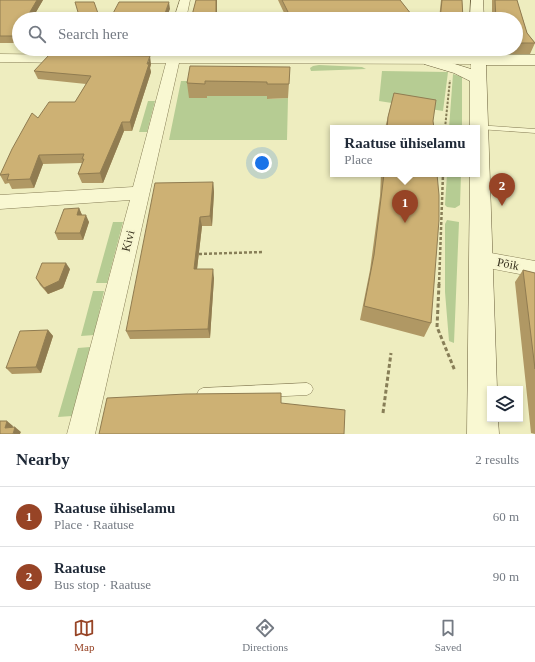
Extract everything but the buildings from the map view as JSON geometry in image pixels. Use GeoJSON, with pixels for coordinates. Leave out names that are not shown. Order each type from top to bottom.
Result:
{"type":"FeatureCollection","features":[{"type":"Feature","properties":{"kind":"main road"},"geometry":{"type":"LineString","coordinates":[[477,0],[477,12]]}},
{"type":"Feature","properties":{"kind":"main road"},"geometry":{"type":"LineString","coordinates":[[429,60],[459,70],[478,63],[535,60]]}},
{"type":"Feature","properties":{"kind":"main road"},"geometry":{"type":"LineString","coordinates":[[478,63],[479,125]]}},
{"type":"Feature","properties":{"kind":"main road"},"geometry":{"type":"LineString","coordinates":[[479,177],[480,259],[488,433]]}},
{"type":"Feature","properties":{"kind":"street"},"geometry":{"type":"LineString","coordinates":[[181,12],[184,0]]}},
{"type":"Feature","properties":{"kind":"street"},"geometry":{"type":"LineString","coordinates":[[111,59],[149,56]]}},
{"type":"Feature","properties":{"kind":"street","name":"Kivi"},"geometry":{"type":"LineString","coordinates":[[80,434],[96,400],[140,193],[174,56]]}},
{"type":"Feature","properties":{"kind":"street"},"geometry":{"type":"LineString","coordinates":[[260,56],[429,60]]}},
{"type":"Feature","properties":{"kind":"street"},"geometry":{"type":"LineString","coordinates":[[0,58],[87,59]]}},
{"type":"Feature","properties":{"kind":"street"},"geometry":{"type":"LineString","coordinates":[[0,202],[140,193]]}},
{"type":"Feature","properties":{"kind":"street","name":"Põik"},"geometry":{"type":"LineString","coordinates":[[480,259],[535,269]]}},
{"type":"Feature","properties":{"kind":"lane"},"geometry":{"type":"LineString","coordinates":[[480,127],[535,131]]}},
{"type":"Feature","properties":{"kind":"lane"},"geometry":{"type":"LineString","coordinates":[[188,395],[307,389]]}},
{"type":"Feature","properties":{"kind":"path"},"geometry":{"type":"LineString","coordinates":[[445,125],[450,74]]}},
{"type":"Feature","properties":{"kind":"path"},"geometry":{"type":"LineString","coordinates":[[443,177],[437,327],[455,371]]}},
{"type":"Feature","properties":{"kind":"path"},"geometry":{"type":"LineString","coordinates":[[199,254],[263,252]]}},
{"type":"Feature","properties":{"kind":"path"},"geometry":{"type":"LineString","coordinates":[[383,413],[391,353]]}},
{"type":"Feature","properties":{"kind":"green space"},"geometry":{"type":"Polygon","coordinates":[[[319,65],[362,67],[366,69],[311,71],[310,68],[319,65]]]}},
{"type":"Feature","properties":{"kind":"green space"},"geometry":{"type":"Polygon","coordinates":[[[382,71],[448,72],[443,111],[379,101],[382,71]]]}},
{"type":"Feature","properties":{"kind":"green space"},"geometry":{"type":"Polygon","coordinates":[[[453,74],[462,77],[462,125],[449,125],[453,74]]]}},
{"type":"Feature","properties":{"kind":"green space"},"geometry":{"type":"Polygon","coordinates":[[[181,81],[192,81],[207,98],[207,96],[267,96],[268,99],[288,98],[287,140],[169,140],[181,81]]]}},
{"type":"Feature","properties":{"kind":"green space"},"geometry":{"type":"Polygon","coordinates":[[[148,101],[155,101],[147,132],[139,132],[148,101]]]}},
{"type":"Feature","properties":{"kind":"green space"},"geometry":{"type":"Polygon","coordinates":[[[447,177],[461,177],[460,205],[455,208],[447,207],[445,205],[447,177]]]}},
{"type":"Feature","properties":{"kind":"green space"},"geometry":{"type":"Polygon","coordinates":[[[447,220],[459,222],[454,343],[449,341],[445,292],[445,224],[447,220]]]}},
{"type":"Feature","properties":{"kind":"green space"},"geometry":{"type":"Polygon","coordinates":[[[113,222],[123,222],[107,283],[96,283],[113,222]]]}},
{"type":"Feature","properties":{"kind":"green space"},"geometry":{"type":"Polygon","coordinates":[[[93,291],[104,291],[94,335],[81,336],[93,291]]]}},
{"type":"Feature","properties":{"kind":"green space"},"geometry":{"type":"Polygon","coordinates":[[[90,347],[72,416],[58,417],[78,348],[90,347]]]}},
{"type":"Feature","properties":{"kind":"place","name":"Raatuse"},"geometry":{"type":"Point","coordinates":[502,206]}},
{"type":"Feature","properties":{"kind":"place","name":"Raatuse ühiselamu"},"geometry":{"type":"Point","coordinates":[405,223]}}]}
